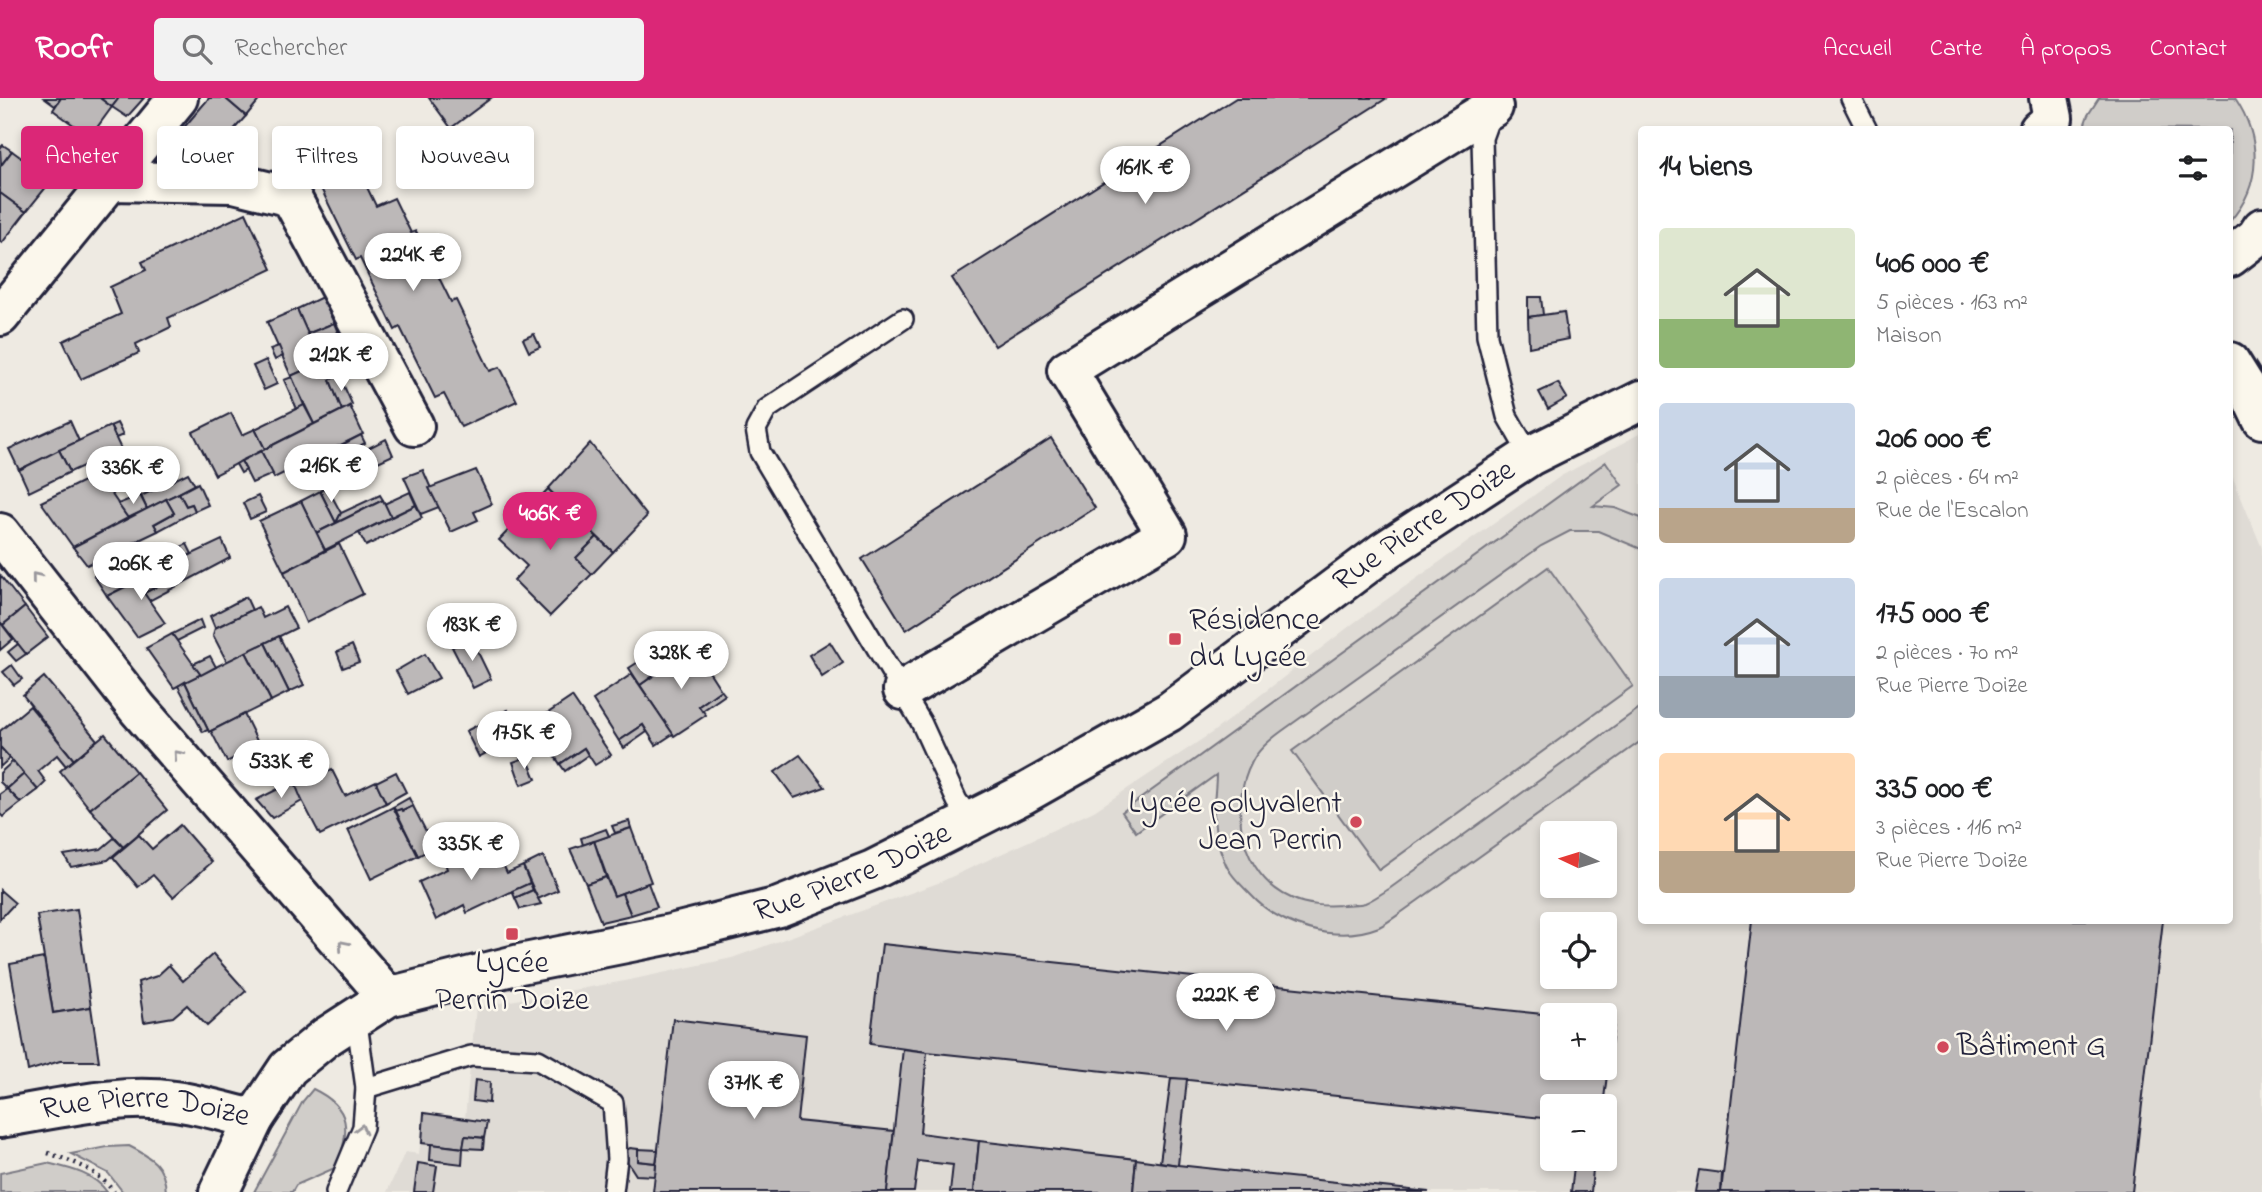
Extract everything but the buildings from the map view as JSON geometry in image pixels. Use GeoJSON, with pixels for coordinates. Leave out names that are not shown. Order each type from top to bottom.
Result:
{"type":"FeatureCollection","features":[{"type":"Feature","properties":{"kind":"street"},"geometry":{"type":"LineString","coordinates":[[143,140],[178,98]]}},
{"type":"Feature","properties":{"kind":"street"},"geometry":{"type":"LineString","coordinates":[[903,690],[1167,535],[1067,370],[1500,102]]}},
{"type":"Feature","properties":{"kind":"street"},"geometry":{"type":"LineString","coordinates":[[143,182],[234,183],[291,197],[414,426]]}},
{"type":"Feature","properties":{"kind":"street"},"geometry":{"type":"LineString","coordinates":[[0,316],[102,189]]}},
{"type":"Feature","properties":{"kind":"street"},"geometry":{"type":"LineString","coordinates":[[2233,367],[2262,419]]}},
{"type":"Feature","properties":{"kind":"street","name":"Rue Pierre Doize"},"geometry":{"type":"LineString","coordinates":[[0,1118],[117,1100],[138,1100],[175,1101],[254,1119],[288,1068],[372,1007],[520,964],[671,934],[779,907],[873,870],[1024,794],[1169,712],[1383,552],[1530,456],[1638,402]]}},
{"type":"Feature","properties":{"kind":"street"},"geometry":{"type":"LineString","coordinates":[[0,533],[372,1007]]}},
{"type":"Feature","properties":{"kind":"street"},"geometry":{"type":"LineString","coordinates":[[219,1192],[254,1119]]}},
{"type":"Feature","properties":{"kind":"lane"},"geometry":{"type":"LineString","coordinates":[[1851,98],[1868,126]]}},
{"type":"Feature","properties":{"kind":"lane"},"geometry":{"type":"LineString","coordinates":[[1500,102],[1482,138],[1487,337],[1507,416],[1530,456]]}},
{"type":"Feature","properties":{"kind":"lane"},"geometry":{"type":"LineString","coordinates":[[903,319],[767,409],[755,429],[760,452],[903,690],[921,722],[957,802],[972,820]]}},
{"type":"Feature","properties":{"kind":"lane"},"geometry":{"type":"LineString","coordinates":[[336,1192],[363,1127],[372,1007]]}},
{"type":"Feature","properties":{"kind":"lane"},"geometry":{"type":"LineString","coordinates":[[366,1088],[471,1056],[538,1060],[613,1103],[617,1159],[613,1192]]}},
{"type":"Feature","properties":{"kind":"path"},"geometry":{"type":"LineString","coordinates":[[48,1153],[86,1166],[105,1180],[114,1192]]}},
{"type":"Feature","properties":{"kind":"shaded area"},"geometry":{"type":"Polygon","coordinates":[[[2099,98],[2235,98],[2250,129],[2255,161],[2253,177],[2241,207],[2233,217],[2233,126],[2084,126],[2099,98]]]}},
{"type":"Feature","properties":{"kind":"shaded area","name":"Lycée polyvalent Jean Perrin"},"geometry":{"type":"Polygon","coordinates":[[[1638,435],[1638,924],[2233,924],[2233,478],[2262,548],[2262,1192],[387,1192],[405,1152],[419,1154],[423,1112],[465,1118],[476,1007],[625,981],[732,958],[938,883],[1094,811],[1213,732],[1355,622],[1561,476],[1638,435]]]}},
{"type":"Feature","properties":{"kind":"shaded area"},"geometry":{"type":"Polygon","coordinates":[[[1606,462],[1622,485],[1593,506],[1615,508],[1638,517],[1638,548],[1598,531],[1570,531],[1541,546],[1282,731],[1269,741],[1252,762],[1241,799],[1240,819],[1250,857],[1260,873],[1274,887],[1304,903],[1363,904],[1389,889],[1638,709],[1638,743],[1391,920],[1362,932],[1327,933],[1293,923],[1262,906],[1232,874],[1220,850],[1214,813],[1216,775],[1136,832],[1122,812],[1606,462]]]}},
{"type":"Feature","properties":{"kind":"shaded area"},"geometry":{"type":"Polygon","coordinates":[[[1548,567],[1633,686],[1379,870],[1292,751],[1548,567]]]}},
{"type":"Feature","properties":{"kind":"shaded area"},"geometry":{"type":"Polygon","coordinates":[[[313,1089],[335,1104],[344,1121],[344,1142],[337,1167],[296,1185],[292,1192],[254,1192],[303,1101],[313,1089]]]}},
{"type":"Feature","properties":{"kind":"shaded area"},"geometry":{"type":"Polygon","coordinates":[[[129,1146],[144,1154],[160,1168],[166,1192],[123,1192],[108,1173],[71,1154],[129,1146]]]}},
{"type":"Feature","properties":{"kind":"shaded area"},"geometry":{"type":"Polygon","coordinates":[[[47,1163],[88,1176],[107,1192],[0,1192],[0,1173],[47,1163]]]}},
{"type":"Feature","properties":{"kind":"place","name":"Résidence du Lycée"},"geometry":{"type":"Point","coordinates":[1175,639]}},
{"type":"Feature","properties":{"kind":"place","name":"Lycée polyvalent Jean Perrin"},"geometry":{"type":"Point","coordinates":[1356,822]}},
{"type":"Feature","properties":{"kind":"place","name":"Lycée Perrin Doize"},"geometry":{"type":"Point","coordinates":[512,934]}},
{"type":"Feature","properties":{"kind":"place","name":"Bâtiment G"},"geometry":{"type":"Point","coordinates":[1943,1047]}}]}
